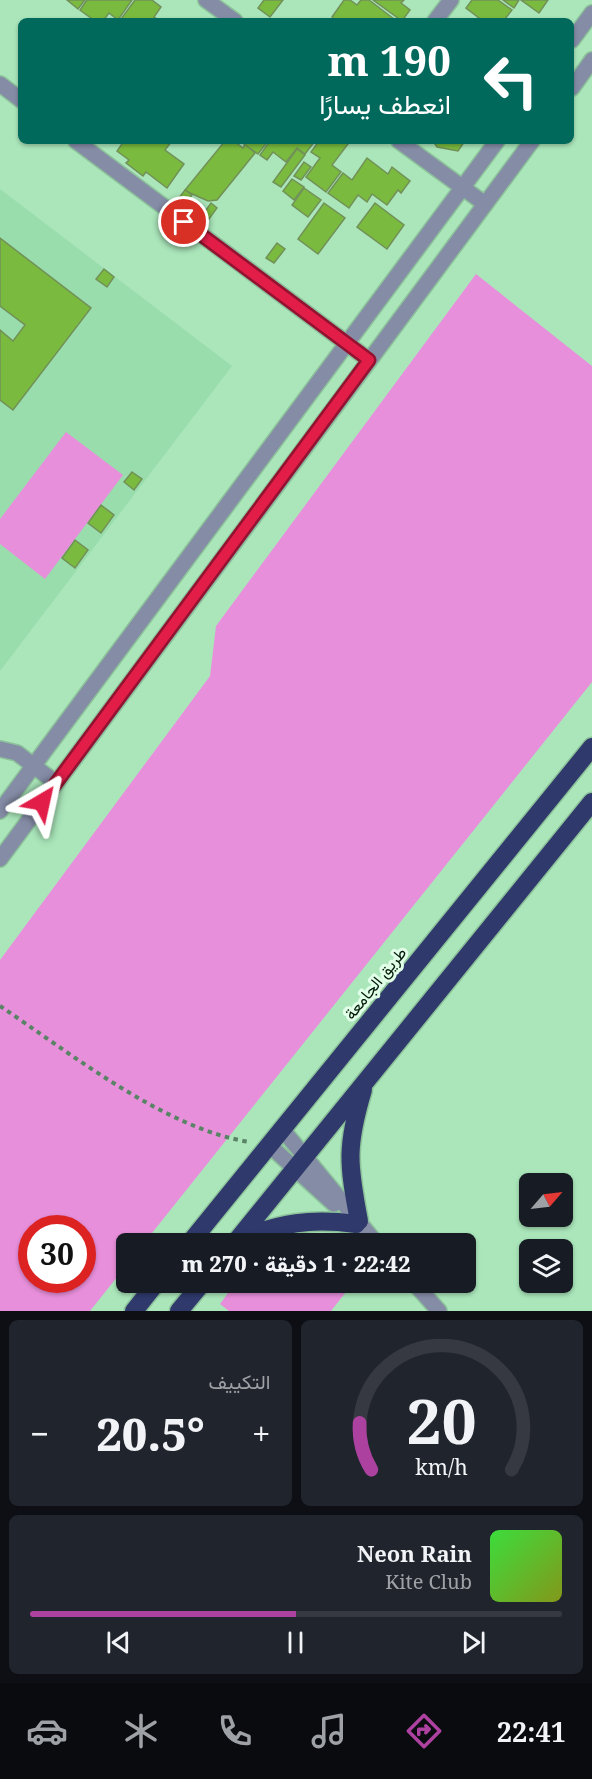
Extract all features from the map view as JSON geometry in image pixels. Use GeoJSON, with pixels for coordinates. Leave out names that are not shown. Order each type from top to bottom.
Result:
{"type":"FeatureCollection","features":[{"type":"Feature","properties":{"kind":"highway","name":"طريق الجامعة"},"geometry":{"type":"LineString","coordinates":[[198,1233],[592,747]]}},
{"type":"Feature","properties":{"kind":"highway"},"geometry":{"type":"LineString","coordinates":[[242,1233],[592,802]]}},
{"type":"Feature","properties":{"kind":"highway"},"geometry":{"type":"LineString","coordinates":[[256,1233],[276,1225],[299,1221],[323,1219],[357,1222],[349,1172],[349,1150],[365,1081]]}},
{"type":"Feature","properties":{"kind":"highway"},"geometry":{"type":"LineString","coordinates":[[134,1311],[148,1293]]}},
{"type":"Feature","properties":{"kind":"highway"},"geometry":{"type":"LineString","coordinates":[[179,1311],[193,1293]]}},
{"type":"Feature","properties":{"kind":"street"},"geometry":{"type":"LineString","coordinates":[[206,0],[231,18]]}},
{"type":"Feature","properties":{"kind":"street"},"geometry":{"type":"LineString","coordinates":[[437,18],[450,0]]}},
{"type":"Feature","properties":{"kind":"street"},"geometry":{"type":"LineString","coordinates":[[574,37],[592,13]]}},
{"type":"Feature","properties":{"kind":"street"},"geometry":{"type":"LineString","coordinates":[[574,85],[592,60]]}},
{"type":"Feature","properties":{"kind":"street"},"geometry":{"type":"LineString","coordinates":[[0,84],[18,98]]}},
{"type":"Feature","properties":{"kind":"street"},"geometry":{"type":"LineString","coordinates":[[80,144],[369,360]]}},
{"type":"Feature","properties":{"kind":"street"},"geometry":{"type":"LineString","coordinates":[[403,144],[485,204]]}},
{"type":"Feature","properties":{"kind":"street"},"geometry":{"type":"LineString","coordinates":[[0,811],[495,144]]}},
{"type":"Feature","properties":{"kind":"street"},"geometry":{"type":"LineString","coordinates":[[0,859],[530,144]]}},
{"type":"Feature","properties":{"kind":"street"},"geometry":{"type":"LineString","coordinates":[[0,749],[17,753],[56,783]]}},
{"type":"Feature","properties":{"kind":"street"},"geometry":{"type":"LineString","coordinates":[[282,1129],[300,1162],[367,1233]]}},
{"type":"Feature","properties":{"kind":"street"},"geometry":{"type":"LineString","coordinates":[[269,1145],[300,1162]]}},
{"type":"Feature","properties":{"kind":"street"},"geometry":{"type":"LineString","coordinates":[[423,1293],[439,1311]]}},
{"type":"Feature","properties":{"kind":"path"},"geometry":{"type":"LineString","coordinates":[[0,1006],[90,1066],[173,1117],[220,1138],[269,1145]]}},
{"type":"Feature","properties":{"kind":"shaded area"},"geometry":{"type":"Polygon","coordinates":[[[0,189],[232,366],[0,671],[0,189]]]}},
{"type":"Feature","properties":{"kind":"shaded area"},"geometry":{"type":"Polygon","coordinates":[[[476,274],[592,366],[592,682],[152,1233],[116,1233],[116,1278],[90,1311],[0,1311],[0,960],[210,676],[216,626],[476,274]]]}},
{"type":"Feature","properties":{"kind":"shaded area"},"geometry":{"type":"Polygon","coordinates":[[[66,432],[123,475],[45,579],[0,544],[0,519],[66,432]]]}},
{"type":"Feature","properties":{"kind":"shaded area"},"geometry":{"type":"Polygon","coordinates":[[[228,1293],[345,1293],[331,1311],[229,1311],[220,1304],[228,1293]]]}},
{"type":"Feature","properties":{"kind":"building"},"geometry":{"type":"Polygon","coordinates":[[[67,0],[85,0],[78,9],[67,0]]]}},
{"type":"Feature","properties":{"kind":"building"},"geometry":{"type":"Polygon","coordinates":[[[87,0],[132,0],[119,18],[109,13],[105,18],[91,18],[80,10],[87,0]]]}},
{"type":"Feature","properties":{"kind":"building"},"geometry":{"type":"Polygon","coordinates":[[[135,0],[152,0],[161,7],[156,18],[122,18],[135,0]]]}},
{"type":"Feature","properties":{"kind":"building"},"geometry":{"type":"Polygon","coordinates":[[[264,0],[283,0],[270,17],[258,8],[264,0]]]}},
{"type":"Feature","properties":{"kind":"building"},"geometry":{"type":"Polygon","coordinates":[[[344,0],[350,0],[357,5],[361,0],[369,0],[393,18],[333,18],[344,0]]]}},
{"type":"Feature","properties":{"kind":"building"},"geometry":{"type":"Polygon","coordinates":[[[373,0],[404,0],[401,3],[410,10],[404,18],[398,18],[373,0]]]}},
{"type":"Feature","properties":{"kind":"building"},"geometry":{"type":"Polygon","coordinates":[[[472,0],[498,0],[512,10],[506,18],[479,18],[466,8],[472,0]]]}},
{"type":"Feature","properties":{"kind":"building"},"geometry":{"type":"Polygon","coordinates":[[[503,0],[519,0],[514,8],[503,0]]]}},
{"type":"Feature","properties":{"kind":"building"},"geometry":{"type":"Polygon","coordinates":[[[521,0],[548,0],[539,13],[521,0]]]}},
{"type":"Feature","properties":{"kind":"building"},"geometry":{"type":"Polygon","coordinates":[[[122,144],[170,144],[165,150],[184,164],[167,188],[146,172],[143,176],[126,163],[129,160],[117,151],[122,144]]]}},
{"type":"Feature","properties":{"kind":"building"},"geometry":{"type":"Polygon","coordinates":[[[223,144],[238,144],[243,148],[245,144],[255,153],[217,200],[208,201],[185,190],[223,144]]]}},
{"type":"Feature","properties":{"kind":"building"},"geometry":{"type":"Polygon","coordinates":[[[244,144],[266,144],[258,154],[244,144]]]}},
{"type":"Feature","properties":{"kind":"building"},"geometry":{"type":"Polygon","coordinates":[[[268,144],[313,144],[305,154],[297,148],[286,162],[273,152],[267,160],[260,155],[268,144]]]}},
{"type":"Feature","properties":{"kind":"building"},"geometry":{"type":"Polygon","coordinates":[[[317,144],[348,144],[332,165],[341,172],[326,192],[306,177],[320,158],[311,152],[317,144]]]}},
{"type":"Feature","properties":{"kind":"building"},"geometry":{"type":"Polygon","coordinates":[[[435,144],[463,144],[458,151],[437,147],[435,144]]]}},
{"type":"Feature","properties":{"kind":"building"},"geometry":{"type":"Polygon","coordinates":[[[297,149],[305,155],[281,187],[273,182],[297,149]]]}},
{"type":"Feature","properties":{"kind":"building"},"geometry":{"type":"Polygon","coordinates":[[[367,158],[388,174],[392,167],[410,181],[401,193],[398,190],[387,205],[372,194],[367,202],[358,195],[349,208],[328,193],[343,173],[352,180],[367,158]]]}},
{"type":"Feature","properties":{"kind":"building"},"geometry":{"type":"Polygon","coordinates":[[[304,162],[311,167],[301,180],[294,176],[304,162]]]}},
{"type":"Feature","properties":{"kind":"building"},"geometry":{"type":"Polygon","coordinates":[[[292,179],[304,187],[294,200],[283,191],[292,179]]]}},
{"type":"Feature","properties":{"kind":"building"},"geometry":{"type":"Polygon","coordinates":[[[304,188],[321,200],[308,217],[292,205],[304,188]]]}},
{"type":"Feature","properties":{"kind":"building"},"geometry":{"type":"Polygon","coordinates":[[[185,190],[192,195],[185,204],[178,199],[185,190]]]}},
{"type":"Feature","properties":{"kind":"building"},"geometry":{"type":"Polygon","coordinates":[[[211,203],[217,208],[209,219],[203,214],[211,203]]]}},
{"type":"Feature","properties":{"kind":"building"},"geometry":{"type":"Polygon","coordinates":[[[324,203],[345,218],[318,254],[298,239],[324,203]]]}},
{"type":"Feature","properties":{"kind":"building"},"geometry":{"type":"Polygon","coordinates":[[[375,203],[404,225],[387,249],[357,227],[375,203]]]}},
{"type":"Feature","properties":{"kind":"building"},"geometry":{"type":"Polygon","coordinates":[[[0,238],[91,308],[13,410],[0,400],[0,330],[13,341],[25,325],[0,306],[0,238]]]}},
{"type":"Feature","properties":{"kind":"building"},"geometry":{"type":"Polygon","coordinates":[[[277,243],[285,249],[274,263],[266,258],[277,243]]]}},
{"type":"Feature","properties":{"kind":"building"},"geometry":{"type":"Polygon","coordinates":[[[104,269],[114,277],[107,287],[96,279],[104,269]]]}},
{"type":"Feature","properties":{"kind":"building"},"geometry":{"type":"Polygon","coordinates":[[[132,472],[142,479],[134,490],[124,482],[132,472]]]}},
{"type":"Feature","properties":{"kind":"building"},"geometry":{"type":"Polygon","coordinates":[[[101,505],[114,515],[101,533],[88,523],[101,505]]]}},
{"type":"Feature","properties":{"kind":"building"},"geometry":{"type":"Polygon","coordinates":[[[75,540],[88,550],[75,568],[62,558],[75,540]]]}},
{"type":"Feature","properties":{"kind":"route"},"geometry":{"type":"LineString","coordinates":[[42,802],[369,360],[184,222]]}}]}
